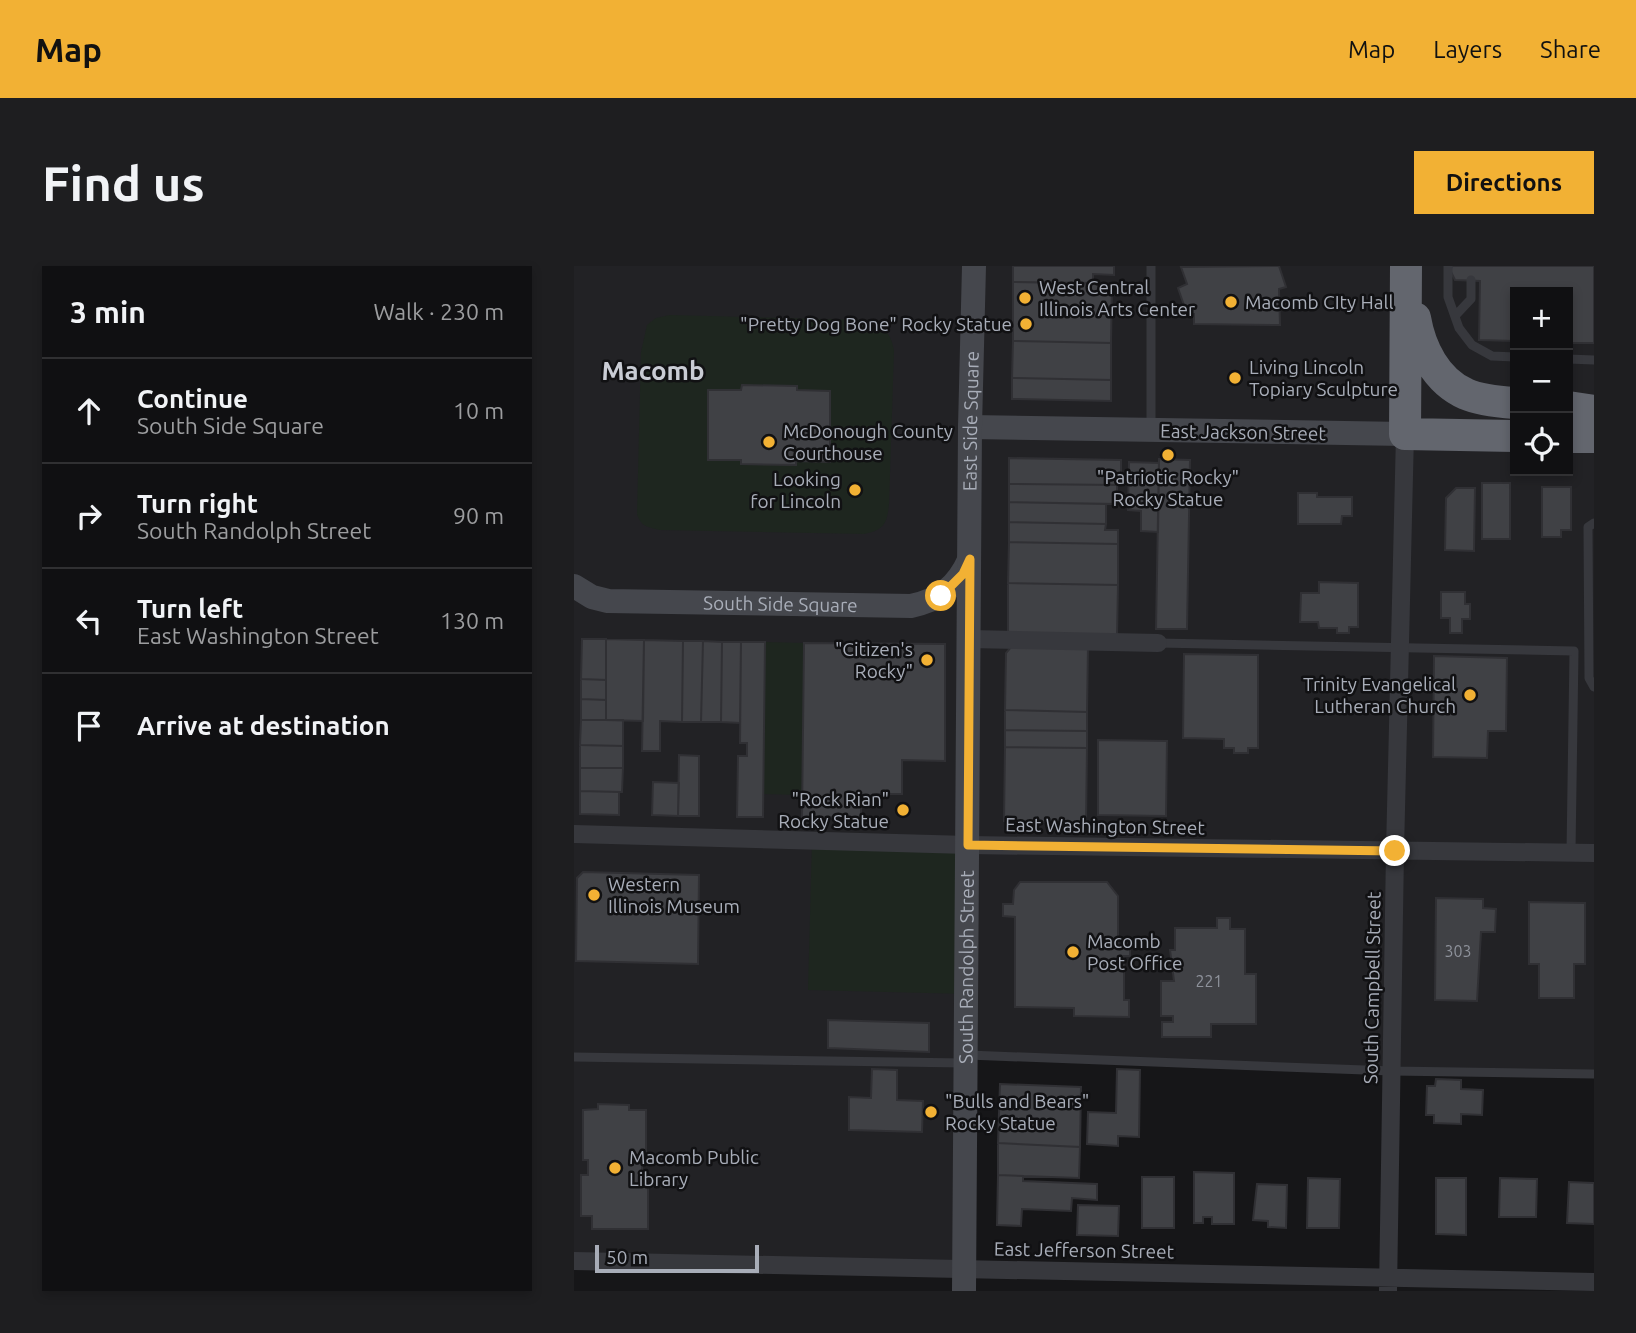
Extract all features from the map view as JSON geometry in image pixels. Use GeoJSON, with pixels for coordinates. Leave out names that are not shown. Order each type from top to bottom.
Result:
{"type":"FeatureCollection","features":[{"type":"Feature","properties":{"kind":"highway"},"geometry":{"type":"LineString","coordinates":[[1407,266],[1416,324],[1429,361],[1444,379],[1466,395],[1510,401]]}},
{"type":"Feature","properties":{"kind":"highway"},"geometry":{"type":"LineString","coordinates":[[1405,434],[1407,266]]}},
{"type":"Feature","properties":{"kind":"highway"},"geometry":{"type":"LineString","coordinates":[[1573,408],[1594,411]]}},
{"type":"Feature","properties":{"kind":"highway","name":"East Jackson Street"},"geometry":{"type":"LineString","coordinates":[[1405,434],[1510,436]]}},
{"type":"Feature","properties":{"kind":"highway"},"geometry":{"type":"LineString","coordinates":[[1573,437],[1594,437]]}},
{"type":"Feature","properties":{"kind":"street","name":"East Side Square"},"geometry":{"type":"LineString","coordinates":[[970,559],[971,272]]}},
{"type":"Feature","properties":{"kind":"street","name":"East Jackson Street"},"geometry":{"type":"LineString","coordinates":[[970,427],[1405,434]]}},
{"type":"Feature","properties":{"kind":"street","name":"South Campbell Street"},"geometry":{"type":"LineString","coordinates":[[1389,1285],[1395,851],[1405,434]]}},
{"type":"Feature","properties":{"kind":"street","name":"South Side Square"},"geometry":{"type":"LineString","coordinates":[[574,586],[592,597],[608,601],[911,606],[941,596],[963,574],[970,559]]}},
{"type":"Feature","properties":{"kind":"street","name":"South Randolph Street"},"geometry":{"type":"LineString","coordinates":[[964,1280],[970,559]]}},
{"type":"Feature","properties":{"kind":"street"},"geometry":{"type":"LineString","coordinates":[[969,639],[1158,643]]}},
{"type":"Feature","properties":{"kind":"street","name":"East Washington Street"},"geometry":{"type":"LineString","coordinates":[[574,834],[968,845],[1594,853]]}},
{"type":"Feature","properties":{"kind":"street","name":"East Jefferson Street"},"geometry":{"type":"LineString","coordinates":[[574,1261],[964,1280],[1389,1285],[1594,1282]]}},
{"type":"Feature","properties":{"kind":"lane"},"geometry":{"type":"LineString","coordinates":[[1151,266],[1151,431]]}},
{"type":"Feature","properties":{"kind":"lane"},"geometry":{"type":"LineString","coordinates":[[1448,266],[1448,297],[1460,328],[1472,345],[1492,356],[1510,357]]}},
{"type":"Feature","properties":{"kind":"lane"},"geometry":{"type":"LineString","coordinates":[[1455,316],[1471,299],[1471,281]]}},
{"type":"Feature","properties":{"kind":"lane"},"geometry":{"type":"LineString","coordinates":[[1573,359],[1594,360]]}},
{"type":"Feature","properties":{"kind":"lane"},"geometry":{"type":"LineString","coordinates":[[1594,523],[1588,527],[1589,678],[1594,687]]}},
{"type":"Feature","properties":{"kind":"lane"},"geometry":{"type":"LineString","coordinates":[[1158,643],[1574,651],[1571,852]]}},
{"type":"Feature","properties":{"kind":"lane"},"geometry":{"type":"LineString","coordinates":[[574,1056],[966,1059],[1594,1074]]}},
{"type":"Feature","properties":{"kind":"shaded area"},"geometry":{"type":"Polygon","coordinates":[[[574,266],[1594,266],[1594,1074],[967,1055],[964,1269],[574,1261],[574,266]]]}},
{"type":"Feature","properties":{"kind":"shaded area"},"geometry":{"type":"Polygon","coordinates":[[[670,315],[862,320],[887,333],[894,351],[889,504],[887,517],[880,528],[864,534],[660,530],[643,524],[637,514],[641,352],[647,325],[656,318],[670,315]]]}},
{"type":"Feature","properties":{"kind":"shaded area"},"geometry":{"type":"Polygon","coordinates":[[[765,642],[804,643],[802,795],[763,794],[765,642]]]}},
{"type":"Feature","properties":{"kind":"shaded area"},"geometry":{"type":"Polygon","coordinates":[[[812,841],[968,845],[967,994],[808,990],[812,841]]]}},
{"type":"Feature","properties":{"kind":"building"},"geometry":{"type":"Polygon","coordinates":[[[1013,266],[1114,266],[1114,275],[1093,274],[1093,283],[1013,282],[1013,266]]]}},
{"type":"Feature","properties":{"kind":"building","name":"Macomb CIty Hall"},"geometry":{"type":"Polygon","coordinates":[[[1279,266],[1286,287],[1279,289],[1280,325],[1194,324],[1194,314],[1187,314],[1178,288],[1187,284],[1181,267],[1279,266]]]}},
{"type":"Feature","properties":{"kind":"building"},"geometry":{"type":"Polygon","coordinates":[[[1452,266],[1594,266],[1594,343],[1573,343],[1573,287],[1510,287],[1510,341],[1479,340],[1480,281],[1455,280],[1450,270],[1452,266]]]}},
{"type":"Feature","properties":{"kind":"building"},"geometry":{"type":"Polygon","coordinates":[[[1013,282],[1112,284],[1111,343],[1013,341],[1013,282]]]}},
{"type":"Feature","properties":{"kind":"building"},"geometry":{"type":"Polygon","coordinates":[[[1013,341],[1111,343],[1111,380],[1012,378],[1013,341]]]}},
{"type":"Feature","properties":{"kind":"building"},"geometry":{"type":"Polygon","coordinates":[[[1012,378],[1111,380],[1111,401],[1012,399],[1012,378]]]}},
{"type":"Feature","properties":{"kind":"building","name":"McDonough County Courthouse"},"geometry":{"type":"Polygon","coordinates":[[[742,385],[797,386],[797,390],[830,391],[830,462],[796,461],[796,465],[741,464],[741,460],[708,460],[708,390],[741,390],[742,385]]]}},
{"type":"Feature","properties":{"kind":"building"},"geometry":{"type":"Polygon","coordinates":[[[1009,458],[1121,460],[1121,485],[1009,484],[1009,458]]]}},
{"type":"Feature","properties":{"kind":"building"},"geometry":{"type":"Polygon","coordinates":[[[1159,459],[1190,460],[1187,629],[1156,629],[1159,459]]]}},
{"type":"Feature","properties":{"kind":"building"},"geometry":{"type":"Polygon","coordinates":[[[1129,462],[1159,463],[1158,532],[1141,531],[1141,511],[1128,510],[1129,462]]]}},
{"type":"Feature","properties":{"kind":"building"},"geometry":{"type":"Polygon","coordinates":[[[1482,483],[1510,483],[1510,539],[1482,539],[1482,483]]]}},
{"type":"Feature","properties":{"kind":"building"},"geometry":{"type":"Polygon","coordinates":[[[1009,484],[1117,485],[1117,504],[1009,502],[1009,484]]]}},
{"type":"Feature","properties":{"kind":"building"},"geometry":{"type":"Polygon","coordinates":[[[1542,487],[1571,487],[1571,530],[1561,530],[1561,537],[1542,537],[1542,487]]]}},
{"type":"Feature","properties":{"kind":"building"},"geometry":{"type":"Polygon","coordinates":[[[1456,488],[1475,488],[1474,551],[1445,550],[1446,498],[1456,488]]]}},
{"type":"Feature","properties":{"kind":"building"},"geometry":{"type":"Polygon","coordinates":[[[1298,493],[1317,493],[1317,497],[1352,497],[1352,516],[1342,516],[1341,524],[1298,524],[1298,493]]]}},
{"type":"Feature","properties":{"kind":"building"},"geometry":{"type":"Polygon","coordinates":[[[1009,502],[1106,504],[1106,524],[1009,522],[1009,502]]]}},
{"type":"Feature","properties":{"kind":"building"},"geometry":{"type":"Polygon","coordinates":[[[1009,522],[1106,524],[1105,530],[1118,530],[1118,544],[1009,542],[1009,522]]]}},
{"type":"Feature","properties":{"kind":"building"},"geometry":{"type":"Polygon","coordinates":[[[1009,542],[1118,544],[1118,585],[1008,583],[1009,542]]]}},
{"type":"Feature","properties":{"kind":"building"},"geometry":{"type":"Polygon","coordinates":[[[1319,582],[1358,583],[1358,627],[1349,627],[1349,633],[1337,633],[1337,628],[1319,628],[1318,622],[1300,622],[1301,593],[1319,593],[1319,582]]]}},
{"type":"Feature","properties":{"kind":"building"},"geometry":{"type":"Polygon","coordinates":[[[1008,583],[1118,585],[1117,636],[1008,633],[1008,583]]]}},
{"type":"Feature","properties":{"kind":"building"},"geometry":{"type":"Polygon","coordinates":[[[1441,592],[1465,592],[1465,604],[1470,604],[1470,619],[1462,619],[1462,633],[1450,633],[1450,618],[1441,618],[1441,592]]]}},
{"type":"Feature","properties":{"kind":"building"},"geometry":{"type":"Polygon","coordinates":[[[582,639],[606,639],[606,680],[581,679],[582,639]]]}},
{"type":"Feature","properties":{"kind":"building"},"geometry":{"type":"Polygon","coordinates":[[[606,639],[644,640],[643,721],[606,720],[606,639]]]}},
{"type":"Feature","properties":{"kind":"building"},"geometry":{"type":"Polygon","coordinates":[[[644,640],[683,641],[682,722],[660,721],[660,751],[642,751],[644,640]]]}},
{"type":"Feature","properties":{"kind":"building"},"geometry":{"type":"Polygon","coordinates":[[[683,641],[703,641],[701,722],[682,722],[683,641]]]}},
{"type":"Feature","properties":{"kind":"building"},"geometry":{"type":"Polygon","coordinates":[[[703,641],[722,642],[721,722],[701,722],[703,641]]]}},
{"type":"Feature","properties":{"kind":"building"},"geometry":{"type":"Polygon","coordinates":[[[722,642],[741,642],[740,723],[721,722],[722,642]]]}},
{"type":"Feature","properties":{"kind":"building"},"geometry":{"type":"Polygon","coordinates":[[[741,642],[765,642],[763,817],[737,817],[738,756],[747,756],[747,743],[740,743],[741,642]]]}},
{"type":"Feature","properties":{"kind":"building"},"geometry":{"type":"Polygon","coordinates":[[[804,643],[945,644],[945,761],[902,760],[902,794],[873,794],[873,805],[861,804],[861,818],[802,817],[804,643]]]}},
{"type":"Feature","properties":{"kind":"building"},"geometry":{"type":"Polygon","coordinates":[[[1011,647],[1088,647],[1087,712],[1005,710],[1006,653],[1011,647]]]}},
{"type":"Feature","properties":{"kind":"building"},"geometry":{"type":"Polygon","coordinates":[[[1184,654],[1258,655],[1258,748],[1248,748],[1248,753],[1234,753],[1234,748],[1224,748],[1224,739],[1183,738],[1184,654]]]}},
{"type":"Feature","properties":{"kind":"building","name":"Trinity Evangelical Lutheran Church"},"geometry":{"type":"Polygon","coordinates":[[[1434,656],[1507,658],[1506,731],[1488,731],[1487,758],[1433,757],[1434,656]]]}},
{"type":"Feature","properties":{"kind":"building"},"geometry":{"type":"Polygon","coordinates":[[[581,679],[606,680],[606,700],[581,699],[581,679]]]}},
{"type":"Feature","properties":{"kind":"building"},"geometry":{"type":"Polygon","coordinates":[[[581,699],[606,700],[606,720],[581,720],[581,699]]]}},
{"type":"Feature","properties":{"kind":"building"},"geometry":{"type":"Polygon","coordinates":[[[1005,710],[1087,712],[1087,731],[1005,730],[1005,710]]]}},
{"type":"Feature","properties":{"kind":"building"},"geometry":{"type":"Polygon","coordinates":[[[581,720],[623,720],[623,746],[580,745],[581,720]]]}},
{"type":"Feature","properties":{"kind":"building"},"geometry":{"type":"Polygon","coordinates":[[[1005,730],[1087,731],[1087,748],[1005,747],[1005,730]]]}},
{"type":"Feature","properties":{"kind":"building"},"geometry":{"type":"Polygon","coordinates":[[[1098,740],[1167,741],[1166,816],[1098,815],[1098,740]]]}},
{"type":"Feature","properties":{"kind":"building"},"geometry":{"type":"Polygon","coordinates":[[[580,745],[623,746],[623,768],[580,768],[580,745]]]}},
{"type":"Feature","properties":{"kind":"building"},"geometry":{"type":"Polygon","coordinates":[[[1005,747],[1087,748],[1086,823],[1004,821],[1005,747]]]}},
{"type":"Feature","properties":{"kind":"building"},"geometry":{"type":"Polygon","coordinates":[[[679,755],[699,756],[699,816],[678,816],[679,755]]]}},
{"type":"Feature","properties":{"kind":"building"},"geometry":{"type":"Polygon","coordinates":[[[580,768],[623,768],[622,792],[580,791],[580,768]]]}},
{"type":"Feature","properties":{"kind":"building"},"geometry":{"type":"Polygon","coordinates":[[[653,782],[679,783],[678,816],[652,815],[653,782]]]}},
{"type":"Feature","properties":{"kind":"building"},"geometry":{"type":"Polygon","coordinates":[[[580,791],[619,792],[619,815],[580,814],[580,791]]]}},
{"type":"Feature","properties":{"kind":"building"},"geometry":{"type":"Polygon","coordinates":[[[583,872],[699,875],[698,964],[576,961],[577,878],[583,872]]]}},
{"type":"Feature","properties":{"kind":"building","name":"Macomb Post Office"},"geometry":{"type":"Polygon","coordinates":[[[1020,882],[1107,882],[1118,896],[1118,948],[1130,948],[1130,956],[1124,956],[1124,1000],[1129,1000],[1129,1017],[1074,1016],[1074,1008],[1015,1007],[1015,917],[1003,916],[1003,904],[1013,904],[1014,890],[1020,882]]]}},
{"type":"Feature","properties":{"kind":"building"},"geometry":{"type":"Polygon","coordinates":[[[1436,898],[1483,899],[1483,908],[1496,909],[1495,932],[1481,932],[1477,1001],[1435,1000],[1436,898]]]}},
{"type":"Feature","properties":{"kind":"building"},"geometry":{"type":"Polygon","coordinates":[[[1529,902],[1585,903],[1585,964],[1574,964],[1574,998],[1539,998],[1539,964],[1529,964],[1529,902]]]}},
{"type":"Feature","properties":{"kind":"building"},"geometry":{"type":"Polygon","coordinates":[[[1217,918],[1230,918],[1230,929],[1245,929],[1245,974],[1256,974],[1256,1024],[1211,1024],[1211,1037],[1162,1037],[1162,1022],[1173,1022],[1173,1016],[1161,1016],[1161,981],[1174,981],[1170,950],[1175,950],[1175,928],[1217,928],[1217,918]]]}},
{"type":"Feature","properties":{"kind":"building"},"geometry":{"type":"Polygon","coordinates":[[[828,1020],[929,1023],[929,1052],[828,1048],[828,1020]]]}},
{"type":"Feature","properties":{"kind":"building"},"geometry":{"type":"Polygon","coordinates":[[[872,1069],[897,1070],[897,1100],[923,1101],[922,1132],[849,1130],[849,1097],[871,1098],[872,1069]]]}},
{"type":"Feature","properties":{"kind":"building"},"geometry":{"type":"Polygon","coordinates":[[[1117,1069],[1140,1070],[1139,1137],[1118,1136],[1118,1146],[1087,1144],[1088,1112],[1116,1113],[1117,1069]]]}},
{"type":"Feature","properties":{"kind":"building"},"geometry":{"type":"Polygon","coordinates":[[[1436,1079],[1461,1080],[1461,1089],[1483,1090],[1482,1115],[1461,1114],[1461,1124],[1434,1123],[1434,1115],[1426,1115],[1427,1086],[1435,1086],[1436,1079]]]}},
{"type":"Feature","properties":{"kind":"building"},"geometry":{"type":"Polygon","coordinates":[[[1000,1084],[1081,1087],[1080,1147],[998,1143],[1000,1084]]]}},
{"type":"Feature","properties":{"kind":"building","name":"Macomb Public Library"},"geometry":{"type":"Polygon","coordinates":[[[598,1104],[629,1105],[629,1110],[646,1110],[646,1160],[642,1160],[642,1177],[648,1177],[648,1229],[592,1229],[592,1216],[581,1216],[581,1175],[588,1175],[588,1160],[583,1160],[583,1110],[598,1109],[598,1104]]]}},
{"type":"Feature","properties":{"kind":"building"},"geometry":{"type":"Polygon","coordinates":[[[998,1143],[1080,1147],[1079,1178],[998,1175],[998,1143]]]}},
{"type":"Feature","properties":{"kind":"building"},"geometry":{"type":"Polygon","coordinates":[[[1194,1172],[1234,1173],[1234,1224],[1212,1224],[1212,1217],[1203,1217],[1203,1223],[1194,1223],[1194,1172]]]}},
{"type":"Feature","properties":{"kind":"building"},"geometry":{"type":"Polygon","coordinates":[[[998,1175],[1023,1176],[1023,1181],[1097,1184],[1097,1200],[1072,1198],[1071,1211],[1022,1209],[1021,1226],[997,1225],[998,1175]]]}},
{"type":"Feature","properties":{"kind":"building"},"geometry":{"type":"Polygon","coordinates":[[[1142,1177],[1174,1177],[1174,1228],[1142,1228],[1142,1177]]]}},
{"type":"Feature","properties":{"kind":"building"},"geometry":{"type":"Polygon","coordinates":[[[1308,1178],[1340,1179],[1339,1228],[1307,1228],[1308,1178]]]}},
{"type":"Feature","properties":{"kind":"building"},"geometry":{"type":"Polygon","coordinates":[[[1436,1178],[1466,1178],[1466,1235],[1436,1234],[1436,1178]]]}},
{"type":"Feature","properties":{"kind":"building"},"geometry":{"type":"Polygon","coordinates":[[[1500,1178],[1537,1179],[1536,1217],[1499,1217],[1500,1178]]]}},
{"type":"Feature","properties":{"kind":"building"},"geometry":{"type":"Polygon","coordinates":[[[1569,1182],[1594,1183],[1594,1224],[1567,1223],[1569,1182]]]}},
{"type":"Feature","properties":{"kind":"building"},"geometry":{"type":"Polygon","coordinates":[[[1257,1184],[1287,1185],[1286,1228],[1268,1227],[1268,1221],[1253,1220],[1257,1184]]]}},
{"type":"Feature","properties":{"kind":"building"},"geometry":{"type":"Polygon","coordinates":[[[1078,1205],[1119,1206],[1118,1236],[1077,1235],[1078,1205]]]}},
{"type":"Feature","properties":{"kind":"place","name":"West Central Illinois Arts Center"},"geometry":{"type":"Point","coordinates":[1025,298]}},
{"type":"Feature","properties":{"kind":"place","name":"Macomb CIty Hall"},"geometry":{"type":"Point","coordinates":[1231,302]}},
{"type":"Feature","properties":{"kind":"place","name":"\"Pretty Dog Bone\" Rocky Statue"},"geometry":{"type":"Point","coordinates":[1026,324]}},
{"type":"Feature","properties":{"kind":"place","name":"Living Lincoln Topiary Sculpture"},"geometry":{"type":"Point","coordinates":[1235,378]}},
{"type":"Feature","properties":{"kind":"place","name":"McDonough County Courthouse"},"geometry":{"type":"Point","coordinates":[769,442]}},
{"type":"Feature","properties":{"kind":"place","name":"\"Patriotic Rocky\" Rocky Statue"},"geometry":{"type":"Point","coordinates":[1168,455]}},
{"type":"Feature","properties":{"kind":"place","name":"Looking for Lincoln"},"geometry":{"type":"Point","coordinates":[855,490]}},
{"type":"Feature","properties":{"kind":"place","name":"\"Citizen's Rocky\""},"geometry":{"type":"Point","coordinates":[927,660]}},
{"type":"Feature","properties":{"kind":"place","name":"Trinity Evangelical Lutheran Church"},"geometry":{"type":"Point","coordinates":[1470,695]}},
{"type":"Feature","properties":{"kind":"place","name":"\"Rock Rian\" Rocky Statue"},"geometry":{"type":"Point","coordinates":[903,810]}},
{"type":"Feature","properties":{"kind":"place","name":"Western Illinois Museum"},"geometry":{"type":"Point","coordinates":[594,895]}},
{"type":"Feature","properties":{"kind":"place","name":"Macomb Post Office"},"geometry":{"type":"Point","coordinates":[1073,952]}},
{"type":"Feature","properties":{"kind":"place","name":"\"Bulls and Bears\" Rocky Statue"},"geometry":{"type":"Point","coordinates":[931,1112]}},
{"type":"Feature","properties":{"kind":"place","name":"Macomb Public Library"},"geometry":{"type":"Point","coordinates":[615,1168]}},
{"type":"Feature","properties":{"kind":"district","name":"Macomb"},"geometry":{"type":"Point","coordinates":[653,371]}},
{"type":"Feature","properties":{"kind":"route"},"geometry":{"type":"LineString","coordinates":[[941,596],[963,574],[970,559],[968,845],[1395,851]]}}]}
